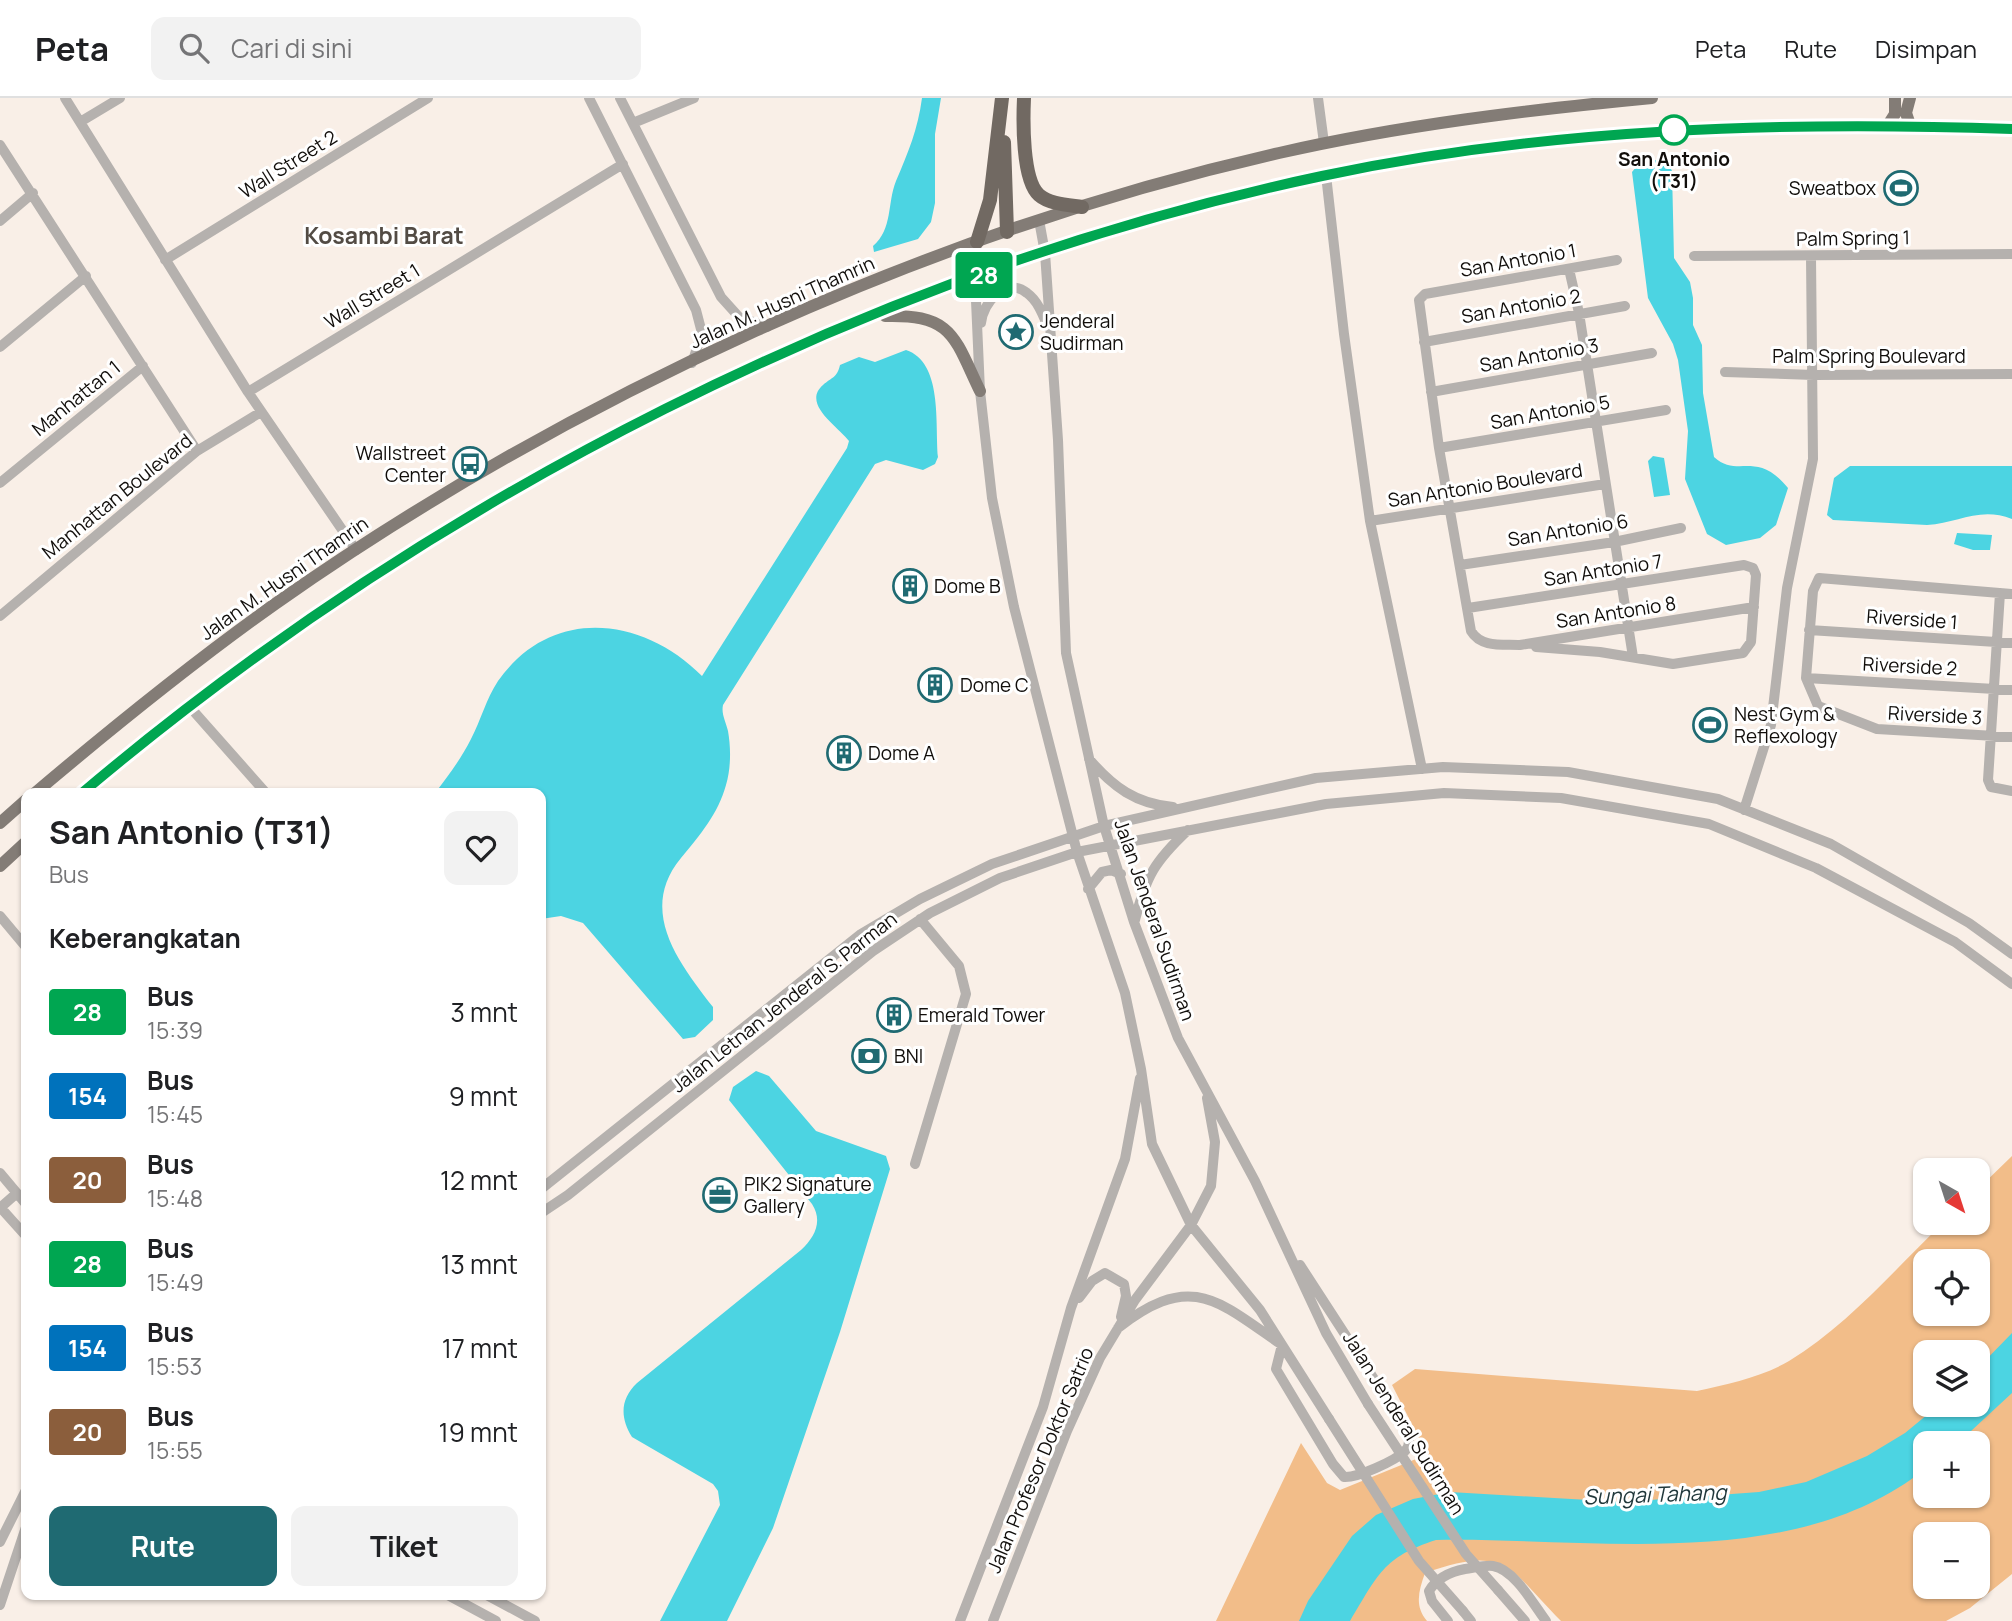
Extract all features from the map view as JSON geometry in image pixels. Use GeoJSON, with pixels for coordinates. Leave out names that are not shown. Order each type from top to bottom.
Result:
{"type":"FeatureCollection","features":[{"type":"Feature","properties":{"kind":"highway"},"geometry":{"type":"LineString","coordinates":[[1002,98],[1006,232]]}},
{"type":"Feature","properties":{"kind":"highway"},"geometry":{"type":"LineString","coordinates":[[977,242],[990,200],[1002,98]]}},
{"type":"Feature","properties":{"kind":"highway"},"geometry":{"type":"LineString","coordinates":[[1024,98],[1025,141],[1032,187],[1045,199],[1082,207]]}},
{"type":"Feature","properties":{"kind":"main road","name":"Jalan M. Husni Thamrin"},"geometry":{"type":"LineString","coordinates":[[41,788],[222,642],[356,550],[495,466],[691,363],[874,281],[1039,220],[1228,165],[1324,143],[1499,113],[1652,98]]}},
{"type":"Feature","properties":{"kind":"main road"},"geometry":{"type":"LineString","coordinates":[[1888,125],[1895,114],[1895,98]]}},
{"type":"Feature","properties":{"kind":"main road"},"geometry":{"type":"LineString","coordinates":[[1910,98],[1906,113],[1910,125]]}},
{"type":"Feature","properties":{"kind":"main road"},"geometry":{"type":"LineString","coordinates":[[88,788],[189,706],[309,619],[495,502],[691,397],[776,357],[872,316],[1045,253],[1216,202],[1326,175],[1508,146],[1685,129],[1910,125],[2012,129]]}},
{"type":"Feature","properties":{"kind":"main road"},"geometry":{"type":"LineString","coordinates":[[872,316],[915,316],[939,323],[955,340],[980,391]]}},
{"type":"Feature","properties":{"kind":"main road"},"geometry":{"type":"LineString","coordinates":[[0,823],[21,804]]}},
{"type":"Feature","properties":{"kind":"main road"},"geometry":{"type":"LineString","coordinates":[[0,866],[21,847]]}},
{"type":"Feature","properties":{"kind":"street"},"geometry":{"type":"LineString","coordinates":[[65,98],[248,392],[356,550]]}},
{"type":"Feature","properties":{"kind":"street"},"geometry":{"type":"LineString","coordinates":[[80,122],[120,98]]}},
{"type":"Feature","properties":{"kind":"street","name":"Wall Street 2"},"geometry":{"type":"LineString","coordinates":[[165,260],[428,98]]}},
{"type":"Feature","properties":{"kind":"street"},"geometry":{"type":"LineString","coordinates":[[589,98],[700,321],[700,344],[691,363]]}},
{"type":"Feature","properties":{"kind":"street"},"geometry":{"type":"LineString","coordinates":[[620,98],[721,297],[739,317],[767,327]]}},
{"type":"Feature","properties":{"kind":"street"},"geometry":{"type":"LineString","coordinates":[[633,123],[694,98]]}},
{"type":"Feature","properties":{"kind":"street"},"geometry":{"type":"LineString","coordinates":[[1318,98],[1324,143]]}},
{"type":"Feature","properties":{"kind":"street"},"geometry":{"type":"LineString","coordinates":[[0,145],[197,452]]}},
{"type":"Feature","properties":{"kind":"street","name":"Wall Street 1"},"geometry":{"type":"LineString","coordinates":[[248,392],[623,164]]}},
{"type":"Feature","properties":{"kind":"street"},"geometry":{"type":"LineString","coordinates":[[1326,175],[1344,334],[1370,521],[1422,769]]}},
{"type":"Feature","properties":{"kind":"street"},"geometry":{"type":"LineString","coordinates":[[0,221],[33,193]]}},
{"type":"Feature","properties":{"kind":"street","name":"Jalan Jenderal Sudirman"},"geometry":{"type":"LineString","coordinates":[[1039,220],[1045,253],[1052,338],[1066,653],[1086,756],[1104,826],[1134,922],[1178,1038],[1271,1216],[1326,1333],[1368,1404],[1466,1554],[1525,1621]]}},
{"type":"Feature","properties":{"kind":"street"},"geometry":{"type":"LineString","coordinates":[[977,242],[975,278],[980,391],[992,498],[1007,577],[1077,852],[1125,993],[1141,1069],[1152,1144],[1191,1225],[1260,1310],[1419,1560],[1471,1621]]}},
{"type":"Feature","properties":{"kind":"street","name":"Palm Spring 1"},"geometry":{"type":"LineString","coordinates":[[1695,257],[2012,254]]}},
{"type":"Feature","properties":{"kind":"street"},"geometry":{"type":"LineString","coordinates":[[1745,810],[1772,725],[1787,588],[1813,459],[1811,257]]}},
{"type":"Feature","properties":{"kind":"street","name":"San Antonio 1"},"geometry":{"type":"LineString","coordinates":[[1424,342],[1419,300],[1424,294],[1617,260]]}},
{"type":"Feature","properties":{"kind":"street"},"geometry":{"type":"LineString","coordinates":[[1569,269],[1579,313],[1585,365],[1633,657]]}},
{"type":"Feature","properties":{"kind":"street"},"geometry":{"type":"LineString","coordinates":[[0,347],[86,276]]}},
{"type":"Feature","properties":{"kind":"street"},"geometry":{"type":"LineString","coordinates":[[978,351],[985,309],[994,296],[1009,288],[1022,289],[1033,299],[1052,338]]}},
{"type":"Feature","properties":{"kind":"street","name":"San Antonio 2"},"geometry":{"type":"LineString","coordinates":[[1424,342],[1625,306]]}},
{"type":"Feature","properties":{"kind":"street"},"geometry":{"type":"LineString","coordinates":[[1424,342],[1439,448],[1468,608]]}},
{"type":"Feature","properties":{"kind":"street","name":"San Antonio 3"},"geometry":{"type":"LineString","coordinates":[[1431,392],[1653,353]]}},
{"type":"Feature","properties":{"kind":"street","name":"Manhattan 1"},"geometry":{"type":"LineString","coordinates":[[0,483],[143,366]]}},
{"type":"Feature","properties":{"kind":"street","name":"Palm Spring Boulevard"},"geometry":{"type":"LineString","coordinates":[[1725,372],[1814,375],[2012,374]]}},
{"type":"Feature","properties":{"kind":"street","name":"San Antonio 5"},"geometry":{"type":"LineString","coordinates":[[1439,448],[1666,410]]}},
{"type":"Feature","properties":{"kind":"street","name":"Manhattan Boulevard"},"geometry":{"type":"LineString","coordinates":[[0,616],[197,452],[261,412]]}},
{"type":"Feature","properties":{"kind":"street","name":"San Antonio Boulevard"},"geometry":{"type":"LineString","coordinates":[[1370,521],[1605,484]]}},
{"type":"Feature","properties":{"kind":"street","name":"San Antonio 6"},"geometry":{"type":"LineString","coordinates":[[1460,565],[1614,542],[1681,528]]}},
{"type":"Feature","properties":{"kind":"street","name":"San Antonio 7"},"geometry":{"type":"LineString","coordinates":[[1468,608],[1744,565],[1753,568],[1756,575],[1754,607]]}},
{"type":"Feature","properties":{"kind":"street"},"geometry":{"type":"LineString","coordinates":[[1806,678],[1815,583],[1819,578],[2012,594]]}},
{"type":"Feature","properties":{"kind":"street"},"geometry":{"type":"LineString","coordinates":[[2000,593],[1987,780],[1991,787],[2012,791]]}},
{"type":"Feature","properties":{"kind":"street"},"geometry":{"type":"LineString","coordinates":[[1520,645],[1673,664],[1743,653],[1751,642],[1754,607]]}},
{"type":"Feature","properties":{"kind":"street","name":"San Antonio 8"},"geometry":{"type":"LineString","coordinates":[[1468,608],[1471,631],[1475,638],[1484,643],[1520,645],[1754,607]]}},
{"type":"Feature","properties":{"kind":"street","name":"Riverside 1"},"geometry":{"type":"LineString","coordinates":[[1810,630],[2012,643]]}},
{"type":"Feature","properties":{"kind":"street","name":"Riverside 2"},"geometry":{"type":"LineString","coordinates":[[1806,678],[2012,690]]}},
{"type":"Feature","properties":{"kind":"street","name":"Riverside 3"},"geometry":{"type":"LineString","coordinates":[[1806,678],[1818,706],[1877,729],[2012,737]]}},
{"type":"Feature","properties":{"kind":"street"},"geometry":{"type":"LineString","coordinates":[[189,706],[262,788]]}},
{"type":"Feature","properties":{"kind":"street"},"geometry":{"type":"LineString","coordinates":[[1086,756],[1105,778],[1128,796],[1156,805],[1182,807]]}},
{"type":"Feature","properties":{"kind":"street","name":"Jalan Letnan Jenderal S. Parman"},"geometry":{"type":"LineString","coordinates":[[546,1185],[861,934],[920,899],[992,864],[1074,835],[1182,807],[1316,778],[1422,769],[1568,772],[1718,799],[1831,844],[1969,923],[2012,954]]}},
{"type":"Feature","properties":{"kind":"street","name":"Jalan Letnan Jenderal S. Parman"},"geometry":{"type":"LineString","coordinates":[[546,1210],[568,1195],[873,951],[920,919],[1000,878],[1077,852],[1326,804],[1444,793],[1561,798],[1709,824],[1816,869],[1955,942],[2000,975]]}},
{"type":"Feature","properties":{"kind":"street"},"geometry":{"type":"LineString","coordinates":[[1134,922],[1145,881],[1164,853],[1188,829]]}},
{"type":"Feature","properties":{"kind":"street"},"geometry":{"type":"LineString","coordinates":[[1088,889],[1102,872],[1111,870],[1121,874]]}},
{"type":"Feature","properties":{"kind":"street"},"geometry":{"type":"LineString","coordinates":[[0,916],[21,941]]}},
{"type":"Feature","properties":{"kind":"street"},"geometry":{"type":"LineString","coordinates":[[915,1164],[966,993],[959,966],[920,919]]}},
{"type":"Feature","properties":{"kind":"street"},"geometry":{"type":"LineString","coordinates":[[2000,975],[2012,984]]}},
{"type":"Feature","properties":{"kind":"street"},"geometry":{"type":"LineString","coordinates":[[2000,975],[2012,990]]}},
{"type":"Feature","properties":{"kind":"street","name":"Jalan Profesor Doktor Satrio"},"geometry":{"type":"LineString","coordinates":[[960,1621],[1043,1407],[1071,1308],[1125,1158],[1141,1069]]}},
{"type":"Feature","properties":{"kind":"street","name":"Jalan Profesor Doktor Satrio"},"geometry":{"type":"LineString","coordinates":[[993,1621],[1068,1430],[1100,1358],[1191,1225],[1211,1186],[1214,1142],[1206,1090]]}},
{"type":"Feature","properties":{"kind":"street"},"geometry":{"type":"LineString","coordinates":[[0,1173],[21,1198]]}},
{"type":"Feature","properties":{"kind":"street"},"geometry":{"type":"LineString","coordinates":[[17,1193],[0,1208],[21,1231]]}},
{"type":"Feature","properties":{"kind":"street"},"geometry":{"type":"LineString","coordinates":[[1271,1216],[1329,1314],[1407,1430],[1410,1442],[1406,1451],[1355,1478],[1344,1477],[1333,1464],[1276,1369],[1282,1345]]}},
{"type":"Feature","properties":{"kind":"street"},"geometry":{"type":"LineString","coordinates":[[1071,1308],[1092,1281],[1105,1273],[1116,1276],[1124,1284],[1126,1296],[1118,1328]]}},
{"type":"Feature","properties":{"kind":"street"},"geometry":{"type":"LineString","coordinates":[[1118,1328],[1142,1309],[1184,1295],[1204,1297],[1224,1305],[1282,1345]]}},
{"type":"Feature","properties":{"kind":"street"},"geometry":{"type":"LineString","coordinates":[[0,1542],[21,1500]]}},
{"type":"Feature","properties":{"kind":"street"},"geometry":{"type":"LineString","coordinates":[[0,1605],[21,1542]]}},
{"type":"Feature","properties":{"kind":"street"},"geometry":{"type":"LineString","coordinates":[[1448,1621],[1432,1601],[1429,1591],[1436,1580],[1457,1571],[1482,1566],[1496,1566],[1513,1579],[1546,1621]]}},
{"type":"Feature","properties":{"kind":"street"},"geometry":{"type":"LineString","coordinates":[[457,1600],[496,1621]]}},
{"type":"Feature","properties":{"kind":"street"},"geometry":{"type":"LineString","coordinates":[[496,1600],[535,1621]]}},
{"type":"Feature","properties":{"kind":"shaded area"},"geometry":{"type":"Polygon","coordinates":[[[2012,1156],[2012,1574],[1990,1592],[1990,1522],[1913,1522],[1913,1599],[1981,1599],[1946,1621],[1561,1621],[1516,1574],[1489,1561],[1473,1561],[1425,1573],[1419,1604],[1427,1621],[1216,1621],[1301,1443],[1327,1483],[1340,1490],[1416,1459],[1424,1448],[1392,1385],[1415,1369],[1697,1391],[1733,1383],[1779,1367],[1811,1347],[1851,1314],[1913,1253],[1913,1326],[1990,1326],[1990,1249],[1917,1249],[1930,1236],[1990,1236],[1990,1177],[2012,1156]]]}},
{"type":"Feature","properties":{"kind":"water"},"geometry":{"type":"Polygon","coordinates":[[[922,98],[941,98],[935,134],[935,203],[931,222],[918,239],[874,252],[873,246],[887,224],[893,189],[912,141],[922,98]]]}},
{"type":"Feature","properties":{"kind":"water"},"geometry":{"type":"Polygon","coordinates":[[[1662,160],[1668,163],[1672,171],[1674,258],[1690,282],[1693,325],[1702,345],[1703,393],[1714,457],[1731,466],[1766,470],[1777,476],[1788,488],[1776,525],[1760,538],[1726,545],[1707,534],[1685,479],[1688,431],[1678,360],[1673,344],[1648,298],[1632,172],[1641,161],[1662,160]]]}},
{"type":"Feature","properties":{"kind":"water"},"geometry":{"type":"Polygon","coordinates":[[[906,350],[918,357],[926,367],[935,396],[938,457],[935,464],[923,470],[886,460],[875,464],[723,705],[730,751],[729,772],[723,796],[713,815],[668,878],[663,898],[663,917],[668,936],[688,973],[713,1007],[713,1020],[695,1037],[683,1039],[583,923],[561,916],[546,918],[546,788],[439,788],[475,732],[498,681],[520,657],[544,640],[571,630],[598,628],[626,632],[653,641],[679,656],[702,676],[847,448],[849,441],[819,407],[817,392],[836,375],[840,365],[859,357],[875,362],[906,350]]]}},
{"type":"Feature","properties":{"kind":"water"},"geometry":{"type":"Polygon","coordinates":[[[1653,456],[1664,458],[1670,495],[1654,497],[1648,461],[1653,456]]]}},
{"type":"Feature","properties":{"kind":"water"},"geometry":{"type":"Polygon","coordinates":[[[1850,466],[2012,466],[2012,519],[1990,514],[1927,525],[1833,520],[1827,515],[1834,478],[1850,466]]]}},
{"type":"Feature","properties":{"kind":"water"},"geometry":{"type":"Polygon","coordinates":[[[1957,533],[1992,535],[1990,550],[1973,550],[1954,544],[1957,533]]]}},
{"type":"Feature","properties":{"kind":"water"},"geometry":{"type":"Polygon","coordinates":[[[756,1071],[769,1076],[816,1131],[886,1156],[890,1169],[840,1332],[773,1528],[727,1621],[660,1621],[720,1505],[718,1491],[713,1484],[632,1437],[624,1416],[627,1396],[637,1383],[801,1250],[814,1234],[817,1223],[812,1204],[729,1100],[733,1087],[756,1071]]]}},
{"type":"Feature","properties":{"kind":"water"},"geometry":{"type":"Polygon","coordinates":[[[2012,1333],[2012,1393],[1990,1413],[1990,1356],[2012,1333]]]}},
{"type":"Feature","properties":{"kind":"water"},"geometry":{"type":"Polygon","coordinates":[[[1924,1417],[1986,1417],[1971,1431],[1913,1431],[1913,1476],[1872,1502],[1815,1524],[1753,1537],[1690,1543],[1436,1540],[1418,1546],[1393,1561],[1368,1591],[1350,1621],[1299,1621],[1308,1601],[1352,1536],[1376,1515],[1413,1499],[1450,1492],[1623,1502],[1759,1492],[1806,1482],[1867,1456],[1905,1433],[1924,1417]]]}},
{"type":"Feature","properties":{"kind":"bus line","name":"28"},"geometry":{"type":"LineString","coordinates":[[88,788],[189,706],[292,631],[405,556],[536,479],[659,413],[776,357],[872,316],[1045,253],[1290,183],[1508,146],[1685,129],[1888,125],[2012,129]]}},
{"type":"Feature","properties":{"kind":"place","name":"San Antonio (T31)"},"geometry":{"type":"Point","coordinates":[1674,130]}},
{"type":"Feature","properties":{"kind":"place","name":"Sweatbox"},"geometry":{"type":"Point","coordinates":[1901,188]}},
{"type":"Feature","properties":{"kind":"place","name":"Jenderal Sudirman"},"geometry":{"type":"Point","coordinates":[1016,332]}},
{"type":"Feature","properties":{"kind":"place","name":"Wallstreet Center"},"geometry":{"type":"Point","coordinates":[470,464]}},
{"type":"Feature","properties":{"kind":"place","name":"Dome B"},"geometry":{"type":"Point","coordinates":[910,586]}},
{"type":"Feature","properties":{"kind":"place","name":"Dome C"},"geometry":{"type":"Point","coordinates":[935,685]}},
{"type":"Feature","properties":{"kind":"place","name":"Nest Gym & Reflexology"},"geometry":{"type":"Point","coordinates":[1710,725]}},
{"type":"Feature","properties":{"kind":"place","name":"Dome A"},"geometry":{"type":"Point","coordinates":[844,753]}},
{"type":"Feature","properties":{"kind":"place","name":"Emerald Tower"},"geometry":{"type":"Point","coordinates":[894,1015]}},
{"type":"Feature","properties":{"kind":"place","name":"BNI"},"geometry":{"type":"Point","coordinates":[869,1056]}},
{"type":"Feature","properties":{"kind":"place","name":"PIK2 Signature Gallery"},"geometry":{"type":"Point","coordinates":[720,1195]}},
{"type":"Feature","properties":{"kind":"district","name":"Kosambi Barat"},"geometry":{"type":"Point","coordinates":[384,236]}},
{"type":"Feature","properties":{"kind":"water label","name":"Sungai Tahang"},"geometry":{"type":"Point","coordinates":[1655,1495]}}]}
